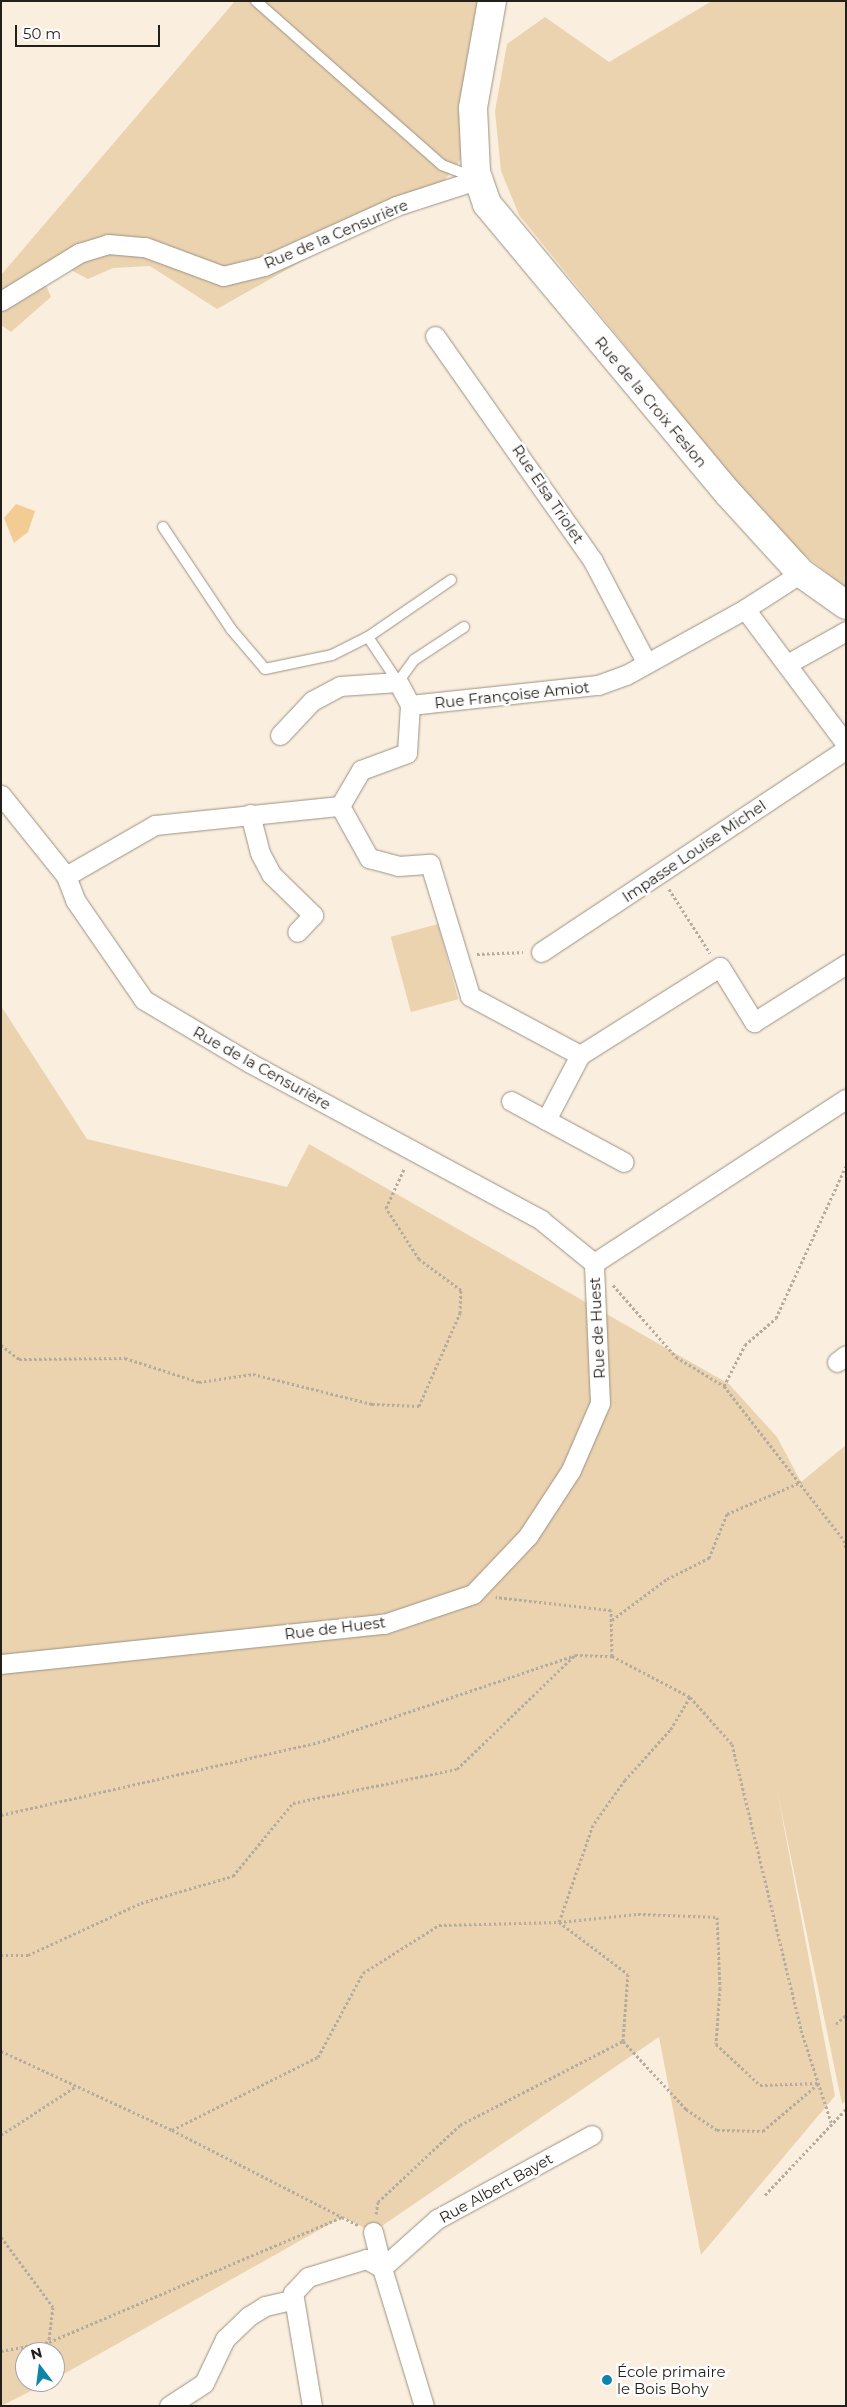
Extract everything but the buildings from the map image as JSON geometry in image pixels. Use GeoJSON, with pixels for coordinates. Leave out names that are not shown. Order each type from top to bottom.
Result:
{"type":"FeatureCollection","features":[{"type":"Feature","properties":{"kind":"street","name":"Rue de la Croix Feslon"},"geometry":{"type":"LineString","coordinates":[[492,1],[473,108],[479,179],[487,204],[508,232],[801,573],[846,605]]}},
{"type":"Feature","properties":{"kind":"street","name":"Rue de la Censurière"},"geometry":{"type":"LineString","coordinates":[[1,301],[79,253],[108,244],[145,247],[223,276],[264,266],[396,206],[479,179]]}},
{"type":"Feature","properties":{"kind":"street","name":"Rue Elsa Triolet"},"geometry":{"type":"LineString","coordinates":[[435,336],[593,561],[646,662]]}},
{"type":"Feature","properties":{"kind":"street","name":"Rue Françoise Amiot"},"geometry":{"type":"LineString","coordinates":[[410,705],[598,685],[646,662],[745,609],[801,573]]}},
{"type":"Feature","properties":{"kind":"street"},"geometry":{"type":"LineString","coordinates":[[745,609],[789,663],[846,744]]}},
{"type":"Feature","properties":{"kind":"street"},"geometry":{"type":"LineString","coordinates":[[789,663],[846,631]]}},
{"type":"Feature","properties":{"kind":"street"},"geometry":{"type":"LineString","coordinates":[[280,735],[312,701],[340,686],[398,682],[410,705],[407,753],[380,759],[361,770],[340,806]]}},
{"type":"Feature","properties":{"kind":"street","name":"Impasse Louise Michel"},"geometry":{"type":"LineString","coordinates":[[541,952],[846,749]]}},
{"type":"Feature","properties":{"kind":"street","name":"Rue de la Censurière"},"geometry":{"type":"LineString","coordinates":[[1,795],[66,876],[75,900],[144,1000],[540,1220],[594,1263]]}},
{"type":"Feature","properties":{"kind":"street"},"geometry":{"type":"LineString","coordinates":[[66,876],[155,825],[340,806]]}},
{"type":"Feature","properties":{"kind":"street"},"geometry":{"type":"LineString","coordinates":[[340,806],[369,858],[398,866],[430,864],[470,996],[580,1055]]}},
{"type":"Feature","properties":{"kind":"street"},"geometry":{"type":"LineString","coordinates":[[250,814],[260,852],[271,874],[312,915],[297,932]]}},
{"type":"Feature","properties":{"kind":"street"},"geometry":{"type":"LineString","coordinates":[[546,1120],[580,1055],[720,967],[754,1022],[846,964]]}},
{"type":"Feature","properties":{"kind":"street","name":"Rue de Huest"},"geometry":{"type":"LineString","coordinates":[[1,1664],[384,1624],[473,1594],[528,1536],[571,1470],[600,1403],[594,1263],[846,1099]]}},
{"type":"Feature","properties":{"kind":"street"},"geometry":{"type":"LineString","coordinates":[[511,1101],[624,1162]]}},
{"type":"Feature","properties":{"kind":"street","name":"Rue Albert Bayet"},"geometry":{"type":"LineString","coordinates":[[382,2268],[437,2220],[592,2135]]}},
{"type":"Feature","properties":{"kind":"street"},"geometry":{"type":"LineString","coordinates":[[373,2232],[424,2406]]}},
{"type":"Feature","properties":{"kind":"street"},"geometry":{"type":"LineString","coordinates":[[169,2406],[204,2383],[225,2339],[248,2316],[265,2306],[292,2300],[308,2277],[366,2259],[382,2268]]}},
{"type":"Feature","properties":{"kind":"street"},"geometry":{"type":"LineString","coordinates":[[292,2300],[312,2406]]}},
{"type":"Feature","properties":{"kind":"lane"},"geometry":{"type":"LineString","coordinates":[[256,1],[442,165],[479,179]]}},
{"type":"Feature","properties":{"kind":"lane"},"geometry":{"type":"LineString","coordinates":[[164,527],[231,629],[265,670],[332,655],[368,638],[451,580]]}},
{"type":"Feature","properties":{"kind":"lane"},"geometry":{"type":"LineString","coordinates":[[368,638],[398,682],[414,660],[464,628]]}},
{"type":"Feature","properties":{"kind":"path"},"geometry":{"type":"LineString","coordinates":[[659,874],[720,967]]}},
{"type":"Feature","properties":{"kind":"path"},"geometry":{"type":"LineString","coordinates":[[458,954],[541,952]]}},
{"type":"Feature","properties":{"kind":"path"},"geometry":{"type":"LineString","coordinates":[[1,1345],[19,1359],[125,1358],[199,1382],[252,1374],[372,1404],[419,1406],[460,1313],[461,1290],[419,1259],[386,1208],[413,1150]]}},
{"type":"Feature","properties":{"kind":"path"},"geometry":{"type":"LineString","coordinates":[[724,1386],[745,1345],[776,1318],[846,1166]]}},
{"type":"Feature","properties":{"kind":"path"},"geometry":{"type":"LineString","coordinates":[[594,1263],[676,1357],[724,1386],[801,1482],[844,1540],[846,1550]]}},
{"type":"Feature","properties":{"kind":"path"},"geometry":{"type":"LineString","coordinates":[[611,1620],[666,1578],[709,1558],[727,1514],[801,1482]]}},
{"type":"Feature","properties":{"kind":"path"},"geometry":{"type":"LineString","coordinates":[[473,1594],[611,1610],[612,1656]]}},
{"type":"Feature","properties":{"kind":"path"},"geometry":{"type":"LineString","coordinates":[[1,1955],[28,1955],[141,1903],[233,1876],[293,1803],[457,1769],[575,1655]]}},
{"type":"Feature","properties":{"kind":"path"},"geometry":{"type":"LineString","coordinates":[[1,1815],[324,1741],[575,1655],[612,1656],[690,1697],[732,1744],[801,2030],[831,2122]]}},
{"type":"Feature","properties":{"kind":"path"},"geometry":{"type":"LineString","coordinates":[[558,1922],[593,1825],[625,1780],[670,1730],[690,1697]]}},
{"type":"Feature","properties":{"kind":"path"},"geometry":{"type":"LineString","coordinates":[[172,2130],[318,2057],[363,1973],[439,1925],[558,1922],[638,1914],[717,1917],[720,1988],[716,2044],[760,2085],[819,2083]]}},
{"type":"Feature","properties":{"kind":"path"},"geometry":{"type":"LineString","coordinates":[[558,1922],[628,1974],[623,2041],[686,2109],[717,2130],[762,2131],[819,2083]]}},
{"type":"Feature","properties":{"kind":"path"},"geometry":{"type":"LineString","coordinates":[[836,2024],[846,2015]]}},
{"type":"Feature","properties":{"kind":"path"},"geometry":{"type":"LineString","coordinates":[[1,2051],[172,2130],[373,2232],[378,2202],[460,2125],[623,2041]]}},
{"type":"Feature","properties":{"kind":"path"},"geometry":{"type":"LineString","coordinates":[[1,2135],[76,2087]]}},
{"type":"Feature","properties":{"kind":"path"},"geometry":{"type":"LineString","coordinates":[[765,2195],[831,2122],[846,2109]]}},
{"type":"Feature","properties":{"kind":"path"},"geometry":{"type":"LineString","coordinates":[[1,2237],[53,2306],[49,2342],[342,2216]]}},
{"type":"Feature","properties":{"kind":"path"},"geometry":{"type":"LineString","coordinates":[[1,2351],[15,2348]]}},
{"type":"Feature","properties":{"kind":"shaded area"},"geometry":{"type":"Polygon","coordinates":[[[235,1],[484,1],[468,56],[460,116],[462,158],[444,181],[217,309],[150,266],[113,268],[88,279],[71,270],[45,283],[51,297],[11,332],[1,325],[1,275],[235,1]]]}},
{"type":"Feature","properties":{"kind":"shaded area"},"geometry":{"type":"Polygon","coordinates":[[[712,1],[846,1],[846,588],[779,535],[519,215],[501,171],[495,111],[507,44],[545,17],[609,62],[712,1]]]}},
{"type":"Feature","properties":{"kind":"shaded area"},"geometry":{"type":"Polygon","coordinates":[[[16,504],[35,511],[28,532],[14,543],[4,518],[16,504]]]}},
{"type":"Feature","properties":{"kind":"shaded area"},"geometry":{"type":"Polygon","coordinates":[[[438,924],[458,999],[411,1012],[391,937],[438,924]]]}},
{"type":"Feature","properties":{"kind":"shaded area"},"geometry":{"type":"Polygon","coordinates":[[[1,1006],[87,1139],[287,1187],[309,1144],[729,1384],[777,1437],[801,1482],[846,1445],[846,2101],[842,2104],[777,1790],[835,2096],[701,2255],[659,2037],[373,2232],[342,2217],[65,2373],[65,2342],[15,2342],[15,2392],[29,2392],[1,2406],[1,1006]]]}},
{"type":"Feature","properties":{"kind":"place","name":"École primaire le Bois Bohy"},"geometry":{"type":"Point","coordinates":[607,2380]}}]}
